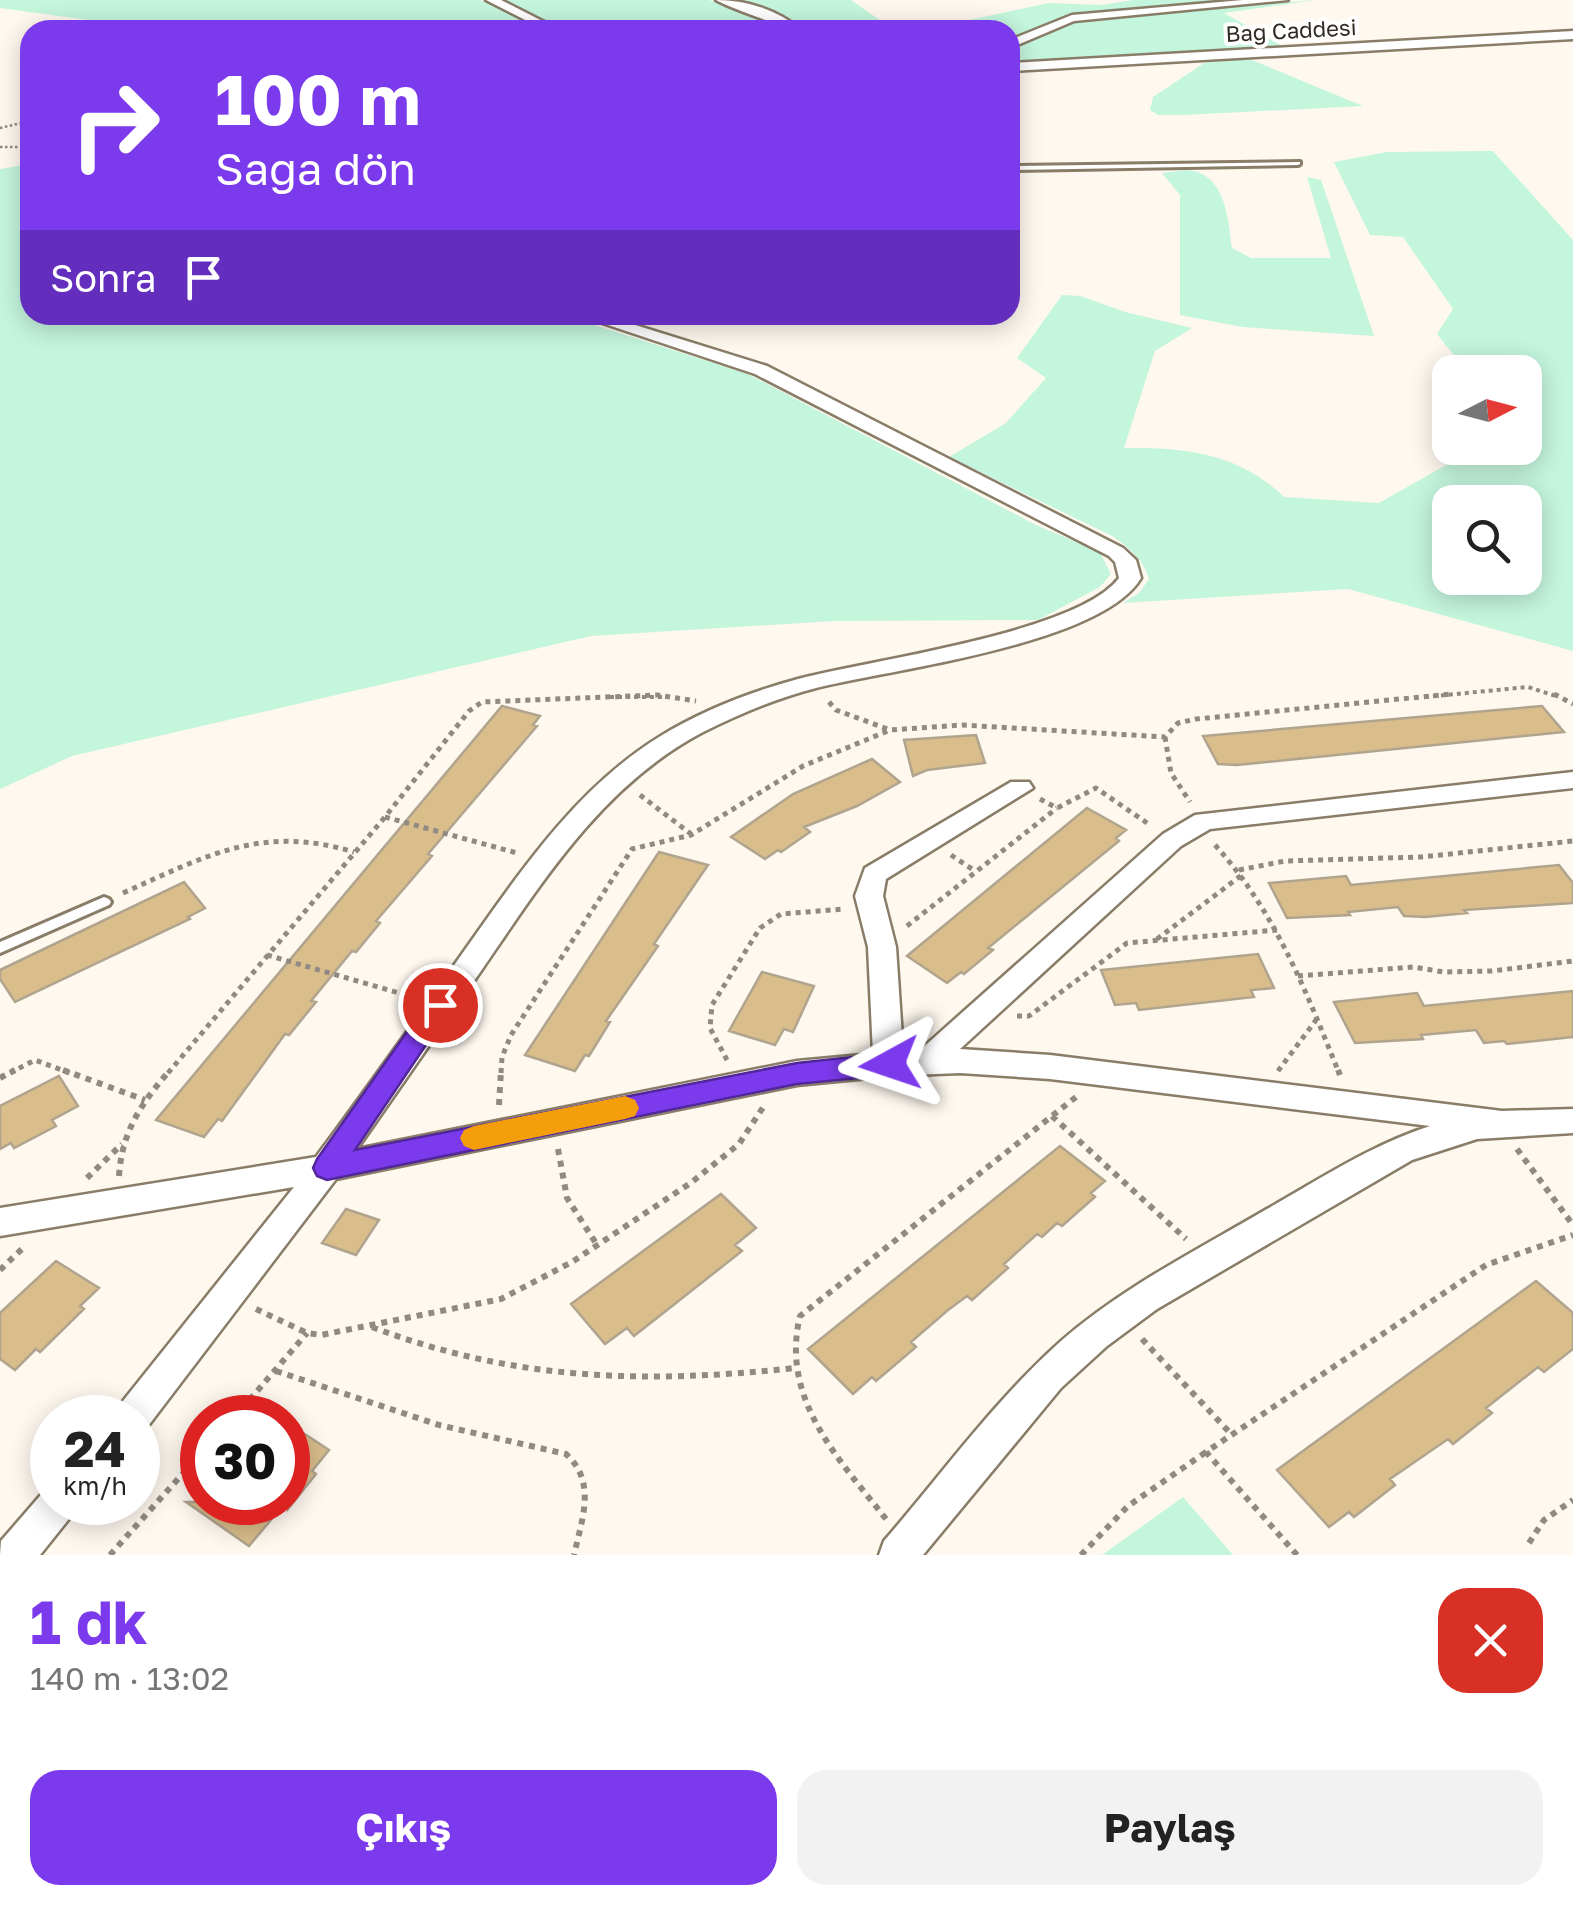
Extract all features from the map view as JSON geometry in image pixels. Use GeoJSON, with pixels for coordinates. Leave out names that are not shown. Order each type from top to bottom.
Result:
{"type":"FeatureCollection","features":[{"type":"Feature","properties":{"kind":"street"},"geometry":{"type":"LineString","coordinates":[[492,0],[533,20]]}},
{"type":"Feature","properties":{"kind":"street"},"geometry":{"type":"LineString","coordinates":[[722,0],[781,20]]}},
{"type":"Feature","properties":{"kind":"street"},"geometry":{"type":"LineString","coordinates":[[1020,40],[1072,18],[1282,0]]}},
{"type":"Feature","properties":{"kind":"street","name":"Bağ Caddesi"},"geometry":{"type":"LineString","coordinates":[[1020,66],[1573,34]]}},
{"type":"Feature","properties":{"kind":"street"},"geometry":{"type":"LineString","coordinates":[[151,1395],[231,1298],[327,1168],[543,860],[580,814],[617,778],[727,712],[821,680],[956,654],[1045,629],[1118,593],[1130,578],[1129,568],[1116,552],[781,380],[710,352],[620,325]]}},
{"type":"Feature","properties":{"kind":"street"},"geometry":{"type":"LineString","coordinates":[[927,1062],[974,1016],[1190,829],[1573,780]]}},
{"type":"Feature","properties":{"kind":"street"},"geometry":{"type":"LineString","coordinates":[[890,1064],[882,947],[869,884],[885,865],[1020,788]]}},
{"type":"Feature","properties":{"kind":"street"},"geometry":{"type":"LineString","coordinates":[[0,1222],[327,1168],[780,1077],[890,1064],[996,1062],[1497,1122],[1573,1121]]}},
{"type":"Feature","properties":{"kind":"street"},"geometry":{"type":"LineString","coordinates":[[902,1550],[1035,1391],[1074,1352],[1121,1317],[1209,1261],[1408,1147],[1446,1133],[1497,1122]]}},
{"type":"Feature","properties":{"kind":"street"},"geometry":{"type":"LineString","coordinates":[[15,1555],[40,1525]]}},
{"type":"Feature","properties":{"kind":"lane"},"geometry":{"type":"LineString","coordinates":[[1020,168],[1298,163]]}},
{"type":"Feature","properties":{"kind":"lane"},"geometry":{"type":"LineString","coordinates":[[0,948],[104,902]]}},
{"type":"Feature","properties":{"kind":"path"},"geometry":{"type":"LineString","coordinates":[[821,680],[836,710],[890,730]]}},
{"type":"Feature","properties":{"kind":"path"},"geometry":{"type":"LineString","coordinates":[[119,1201],[121,1149],[145,1100],[385,818],[469,711],[482,702],[657,695],[682,696],[727,712]]}},
{"type":"Feature","properties":{"kind":"path"},"geometry":{"type":"LineString","coordinates":[[1165,736],[1171,773],[1190,829]]}},
{"type":"Feature","properties":{"kind":"path"},"geometry":{"type":"LineString","coordinates":[[617,778],[692,835]]}},
{"type":"Feature","properties":{"kind":"path"},"geometry":{"type":"LineString","coordinates":[[1020,788],[1057,808]]}},
{"type":"Feature","properties":{"kind":"path"},"geometry":{"type":"LineString","coordinates":[[882,947],[1057,808],[1096,788],[1190,829],[1241,872],[1277,930],[1352,1105]]}},
{"type":"Feature","properties":{"kind":"path"},"geometry":{"type":"LineString","coordinates":[[385,818],[543,860]]}},
{"type":"Feature","properties":{"kind":"path"},"geometry":{"type":"LineString","coordinates":[[104,902],[182,868],[271,841],[299,839],[354,852]]}},
{"type":"Feature","properties":{"kind":"path"},"geometry":{"type":"LineString","coordinates":[[1155,941],[1241,872],[1285,861],[1421,856],[1573,841]]}},
{"type":"Feature","properties":{"kind":"path"},"geometry":{"type":"LineString","coordinates":[[743,1084],[714,1039],[710,1018],[712,1005],[760,928],[781,914],[872,908]]}},
{"type":"Feature","properties":{"kind":"path"},"geometry":{"type":"LineString","coordinates":[[974,1016],[1029,1016],[1127,944],[1277,930]]}},
{"type":"Feature","properties":{"kind":"path"},"geometry":{"type":"LineString","coordinates":[[267,955],[440,1005]]}},
{"type":"Feature","properties":{"kind":"path"},"geometry":{"type":"LineString","coordinates":[[1298,976],[1413,967],[1444,972],[1492,971],[1573,962]]}},
{"type":"Feature","properties":{"kind":"path"},"geometry":{"type":"LineString","coordinates":[[1261,1094],[1317,1018]]}},
{"type":"Feature","properties":{"kind":"path"},"geometry":{"type":"LineString","coordinates":[[0,1078],[34,1060],[145,1100]]}},
{"type":"Feature","properties":{"kind":"path"},"geometry":{"type":"LineString","coordinates":[[902,1550],[816,1422],[795,1368],[794,1329],[810,1305],[1106,1074]]}},
{"type":"Feature","properties":{"kind":"path"},"geometry":{"type":"LineString","coordinates":[[231,1298],[306,1332],[338,1333],[501,1299],[598,1246],[739,1144],[780,1077]]}},
{"type":"Feature","properties":{"kind":"path"},"geometry":{"type":"LineString","coordinates":[[1052,1116],[1209,1261]]}},
{"type":"Feature","properties":{"kind":"path"},"geometry":{"type":"LineString","coordinates":[[557,1120],[567,1198],[598,1246]]}},
{"type":"Feature","properties":{"kind":"path"},"geometry":{"type":"LineString","coordinates":[[1497,1122],[1573,1225]]}},
{"type":"Feature","properties":{"kind":"path"},"geometry":{"type":"LineString","coordinates":[[1082,1555],[1128,1506],[1486,1265],[1573,1235]]}},
{"type":"Feature","properties":{"kind":"path"},"geometry":{"type":"LineString","coordinates":[[1121,1317],[1232,1435]]}},
{"type":"Feature","properties":{"kind":"path"},"geometry":{"type":"LineString","coordinates":[[369,1325],[461,1360],[512,1368],[627,1378],[741,1375],[795,1368]]}},
{"type":"Feature","properties":{"kind":"path"},"geometry":{"type":"LineString","coordinates":[[255,1395],[306,1332]]}},
{"type":"Feature","properties":{"kind":"path"},"geometry":{"type":"LineString","coordinates":[[276,1371],[439,1425],[566,1454],[579,1463],[586,1478],[586,1498],[574,1555]]}},
{"type":"Feature","properties":{"kind":"path"},"geometry":{"type":"LineString","coordinates":[[1206,1452],[1297,1555]]}},
{"type":"Feature","properties":{"kind":"path"},"geometry":{"type":"LineString","coordinates":[[110,1555],[180,1477]]}},
{"type":"Feature","properties":{"kind":"path"},"geometry":{"type":"LineString","coordinates":[[1529,1543],[1544,1520],[1573,1500]]}},
{"type":"Feature","properties":{"kind":"green space"},"geometry":{"type":"Polygon","coordinates":[[[0,0],[480,0],[524,20],[88,20],[0,8],[0,0]]]}},
{"type":"Feature","properties":{"kind":"green space"},"geometry":{"type":"Polygon","coordinates":[[[503,0],[709,0],[769,20],[544,20],[503,0]]]}},
{"type":"Feature","properties":{"kind":"green space"},"geometry":{"type":"Polygon","coordinates":[[[729,0],[851,0],[880,20],[787,20],[729,0]]]}},
{"type":"Feature","properties":{"kind":"green space"},"geometry":{"type":"Polygon","coordinates":[[[1133,0],[1265,0],[1065,17],[1020,37],[1020,20],[970,20],[1048,3],[1101,5],[1133,0]]]}},
{"type":"Feature","properties":{"kind":"green space"},"geometry":{"type":"Polygon","coordinates":[[[1316,0],[1224,13],[1286,48],[1020,64],[1020,42],[1065,22],[1316,0]]]}},
{"type":"Feature","properties":{"kind":"green space"},"geometry":{"type":"Polygon","coordinates":[[[1241,58],[1363,106],[1184,115],[1158,115],[1150,110],[1153,97],[1204,63],[1241,58]]]}},
{"type":"Feature","properties":{"kind":"green space"},"geometry":{"type":"Polygon","coordinates":[[[1493,151],[1573,240],[1573,651],[1348,589],[1123,603],[1139,593],[1149,579],[1140,560],[1125,546],[1114,537],[949,457],[1006,423],[1046,378],[1017,358],[1062,295],[1080,296],[1125,312],[1192,328],[1155,351],[1124,448],[1168,449],[1210,456],[1248,471],[1284,497],[1379,503],[1446,465],[1542,465],[1542,355],[1454,355],[1437,334],[1453,309],[1403,237],[1370,235],[1334,162],[1387,152],[1493,151]]]}},
{"type":"Feature","properties":{"kind":"green space"},"geometry":{"type":"Polygon","coordinates":[[[20,166],[20,325],[594,325],[748,374],[1036,525],[1100,552],[1111,574],[1100,587],[1038,620],[834,621],[591,636],[72,756],[0,789],[0,169],[20,166]]]}},
{"type":"Feature","properties":{"kind":"green space"},"geometry":{"type":"Polygon","coordinates":[[[1187,170],[1210,179],[1217,188],[1226,211],[1232,248],[1251,258],[1331,258],[1307,177],[1321,180],[1374,336],[1242,327],[1180,315],[1180,195],[1162,173],[1187,170]]]}},
{"type":"Feature","properties":{"kind":"green space"},"geometry":{"type":"Polygon","coordinates":[[[1183,1497],[1233,1555],[1102,1555],[1183,1497]]]}},
{"type":"Feature","properties":{"kind":"building"},"geometry":{"type":"Polygon","coordinates":[[[502,706],[540,716],[533,725],[537,726],[428,854],[432,856],[376,921],[380,923],[356,952],[352,951],[311,1001],[316,1002],[289,1035],[285,1034],[222,1121],[218,1119],[204,1137],[156,1120],[502,706]]]}},
{"type":"Feature","properties":{"kind":"building"},"geometry":{"type":"Polygon","coordinates":[[[1542,706],[1564,732],[1237,765],[1218,764],[1203,736],[1542,706]]]}},
{"type":"Feature","properties":{"kind":"building"},"geometry":{"type":"Polygon","coordinates":[[[976,735],[985,763],[927,770],[913,776],[904,740],[976,735]]]}},
{"type":"Feature","properties":{"kind":"building"},"geometry":{"type":"Polygon","coordinates":[[[872,759],[900,782],[857,806],[804,827],[810,832],[781,852],[778,850],[765,859],[731,837],[793,794],[872,759]]]}},
{"type":"Feature","properties":{"kind":"building"},"geometry":{"type":"Polygon","coordinates":[[[1087,808],[1126,830],[1116,838],[1119,841],[988,948],[993,950],[964,974],[961,972],[947,983],[907,956],[1087,808]]]}},
{"type":"Feature","properties":{"kind":"building"},"geometry":{"type":"Polygon","coordinates":[[[659,852],[708,865],[606,1021],[610,1022],[589,1056],[585,1055],[575,1071],[525,1055],[659,852]]]}},
{"type":"Feature","properties":{"kind":"building"},"geometry":{"type":"Polygon","coordinates":[[[1559,865],[1573,883],[1573,903],[1464,910],[1467,913],[1425,917],[1404,916],[1398,907],[1348,912],[1350,915],[1287,918],[1269,883],[1346,876],[1351,885],[1559,865]]]}},
{"type":"Feature","properties":{"kind":"building"},"geometry":{"type":"Polygon","coordinates":[[[184,882],[205,908],[190,919],[15,1002],[0,979],[0,970],[184,882]]]}},
{"type":"Feature","properties":{"kind":"building"},"geometry":{"type":"Polygon","coordinates":[[[1258,954],[1274,988],[1251,990],[1254,997],[1139,1010],[1136,1003],[1115,1005],[1101,970],[1258,954]]]}},
{"type":"Feature","properties":{"kind":"building"},"geometry":{"type":"Polygon","coordinates":[[[762,972],[814,986],[793,1032],[784,1029],[775,1045],[729,1031],[762,972]]]}},
{"type":"Feature","properties":{"kind":"building"},"geometry":{"type":"Polygon","coordinates":[[[1573,991],[1573,1037],[1507,1044],[1484,1043],[1476,1030],[1421,1035],[1423,1039],[1355,1043],[1334,1002],[1417,993],[1424,1006],[1573,991]]]}},
{"type":"Feature","properties":{"kind":"building"},"geometry":{"type":"Polygon","coordinates":[[[59,1076],[78,1106],[52,1120],[56,1126],[14,1148],[11,1143],[0,1149],[0,1106],[59,1076]]]}},
{"type":"Feature","properties":{"kind":"building"},"geometry":{"type":"Polygon","coordinates":[[[1060,1146],[1105,1181],[1091,1193],[1095,1197],[1062,1226],[1057,1223],[1042,1237],[1037,1234],[1004,1264],[1008,1268],[972,1300],[967,1296],[948,1310],[911,1342],[916,1347],[876,1381],[872,1377],[853,1394],[808,1349],[1060,1146]]]}},
{"type":"Feature","properties":{"kind":"building"},"geometry":{"type":"Polygon","coordinates":[[[721,1194],[756,1228],[735,1245],[742,1251],[634,1336],[627,1328],[605,1344],[571,1304],[721,1194]]]}},
{"type":"Feature","properties":{"kind":"building"},"geometry":{"type":"Polygon","coordinates":[[[346,1209],[379,1220],[356,1255],[322,1243],[346,1209]]]}},
{"type":"Feature","properties":{"kind":"building"},"geometry":{"type":"Polygon","coordinates":[[[56,1261],[99,1288],[80,1306],[84,1309],[40,1352],[36,1349],[15,1370],[0,1359],[0,1313],[56,1261]]]}},
{"type":"Feature","properties":{"kind":"building"},"geometry":{"type":"Polygon","coordinates":[[[1536,1281],[1573,1313],[1573,1349],[1544,1372],[1538,1367],[1486,1408],[1492,1413],[1453,1444],[1448,1439],[1390,1479],[1395,1485],[1354,1517],[1349,1512],[1329,1527],[1277,1470],[1536,1281]]]}},
{"type":"Feature","properties":{"kind":"building"},"geometry":{"type":"Polygon","coordinates":[[[310,1437],[329,1450],[312,1471],[316,1474],[310,1482],[310,1437]]]}},
{"type":"Feature","properties":{"kind":"building"},"geometry":{"type":"Polygon","coordinates":[[[219,1525],[267,1525],[249,1546],[219,1525]]]}},
{"type":"Feature","properties":{"kind":"slow traffic"},"geometry":{"type":"LineString","coordinates":[[474,1138],[625,1108]]}},
{"type":"Feature","properties":{"kind":"route"},"geometry":{"type":"LineString","coordinates":[[440,1005],[327,1168],[797,1074],[890,1064]]}}]}
